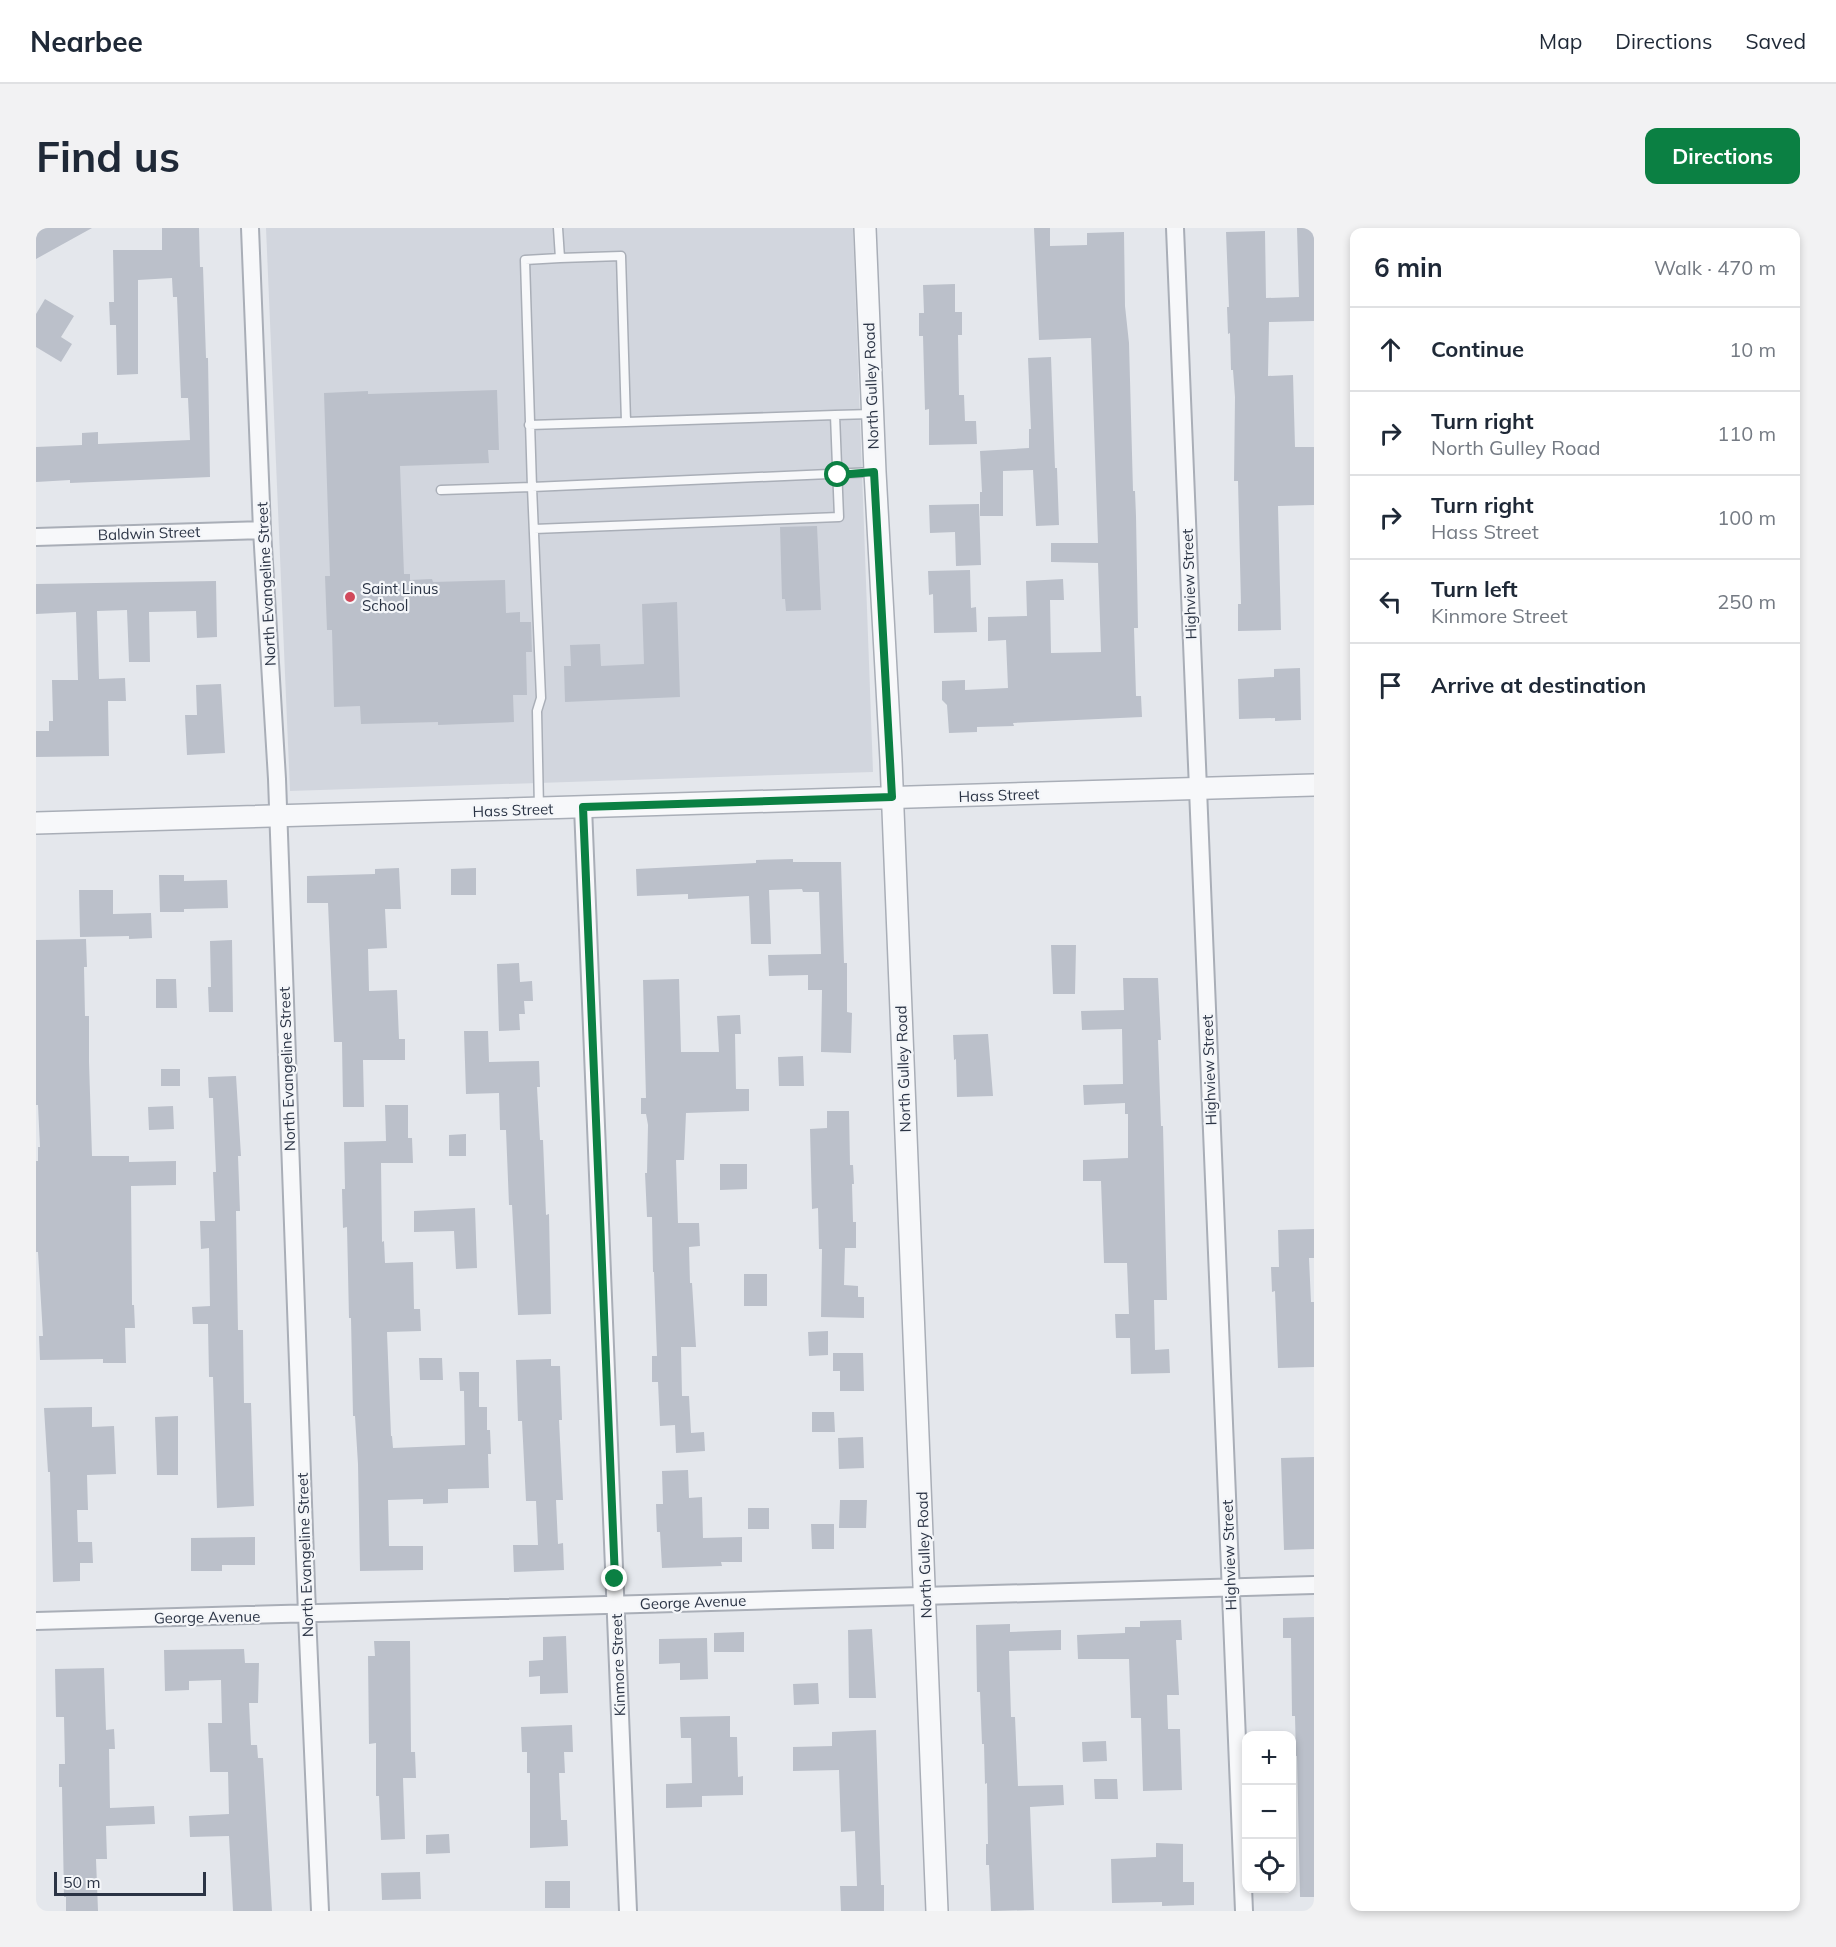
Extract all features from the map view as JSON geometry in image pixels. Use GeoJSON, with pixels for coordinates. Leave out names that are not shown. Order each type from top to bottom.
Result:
{"type":"FeatureCollection","features":[{"type":"Feature","properties":{"kind":"street","name":"North Evangeline Street"},"geometry":{"type":"LineString","coordinates":[[250,228],[262,530],[279,816],[306,1614],[320,1911]]}},
{"type":"Feature","properties":{"kind":"street","name":"North Gulley Road"},"geometry":{"type":"LineString","coordinates":[[865,228],[874,472],[892,797],[937,1911]]}},
{"type":"Feature","properties":{"kind":"street","name":"Highview Street"},"geometry":{"type":"LineString","coordinates":[[1175,228],[1244,1911]]}},
{"type":"Feature","properties":{"kind":"street","name":"Baldwin Street"},"geometry":{"type":"LineString","coordinates":[[36,537],[262,530]]}},
{"type":"Feature","properties":{"kind":"street","name":"Hass Street"},"geometry":{"type":"LineString","coordinates":[[36,823],[1314,785]]}},
{"type":"Feature","properties":{"kind":"street","name":"Kinmore Street"},"geometry":{"type":"LineString","coordinates":[[583,807],[628,1911]]}},
{"type":"Feature","properties":{"kind":"street","name":"George Avenue"},"geometry":{"type":"LineString","coordinates":[[36,1621],[1314,1585]]}},
{"type":"Feature","properties":{"kind":"lane"},"geometry":{"type":"LineString","coordinates":[[558,228],[560,258]]}},
{"type":"Feature","properties":{"kind":"lane"},"geometry":{"type":"LineString","coordinates":[[539,809],[537,711],[541,698],[529,425],[525,260],[621,256],[626,422]]}},
{"type":"Feature","properties":{"kind":"lane"},"geometry":{"type":"LineString","coordinates":[[529,425],[872,414]]}},
{"type":"Feature","properties":{"kind":"lane"},"geometry":{"type":"LineString","coordinates":[[534,529],[839,517],[835,415]]}},
{"type":"Feature","properties":{"kind":"lane"},"geometry":{"type":"LineString","coordinates":[[441,490],[874,472]]}},
{"type":"Feature","properties":{"kind":"shaded area"},"geometry":{"type":"Polygon","coordinates":[[[266,228],[853,228],[873,772],[290,791],[266,228]]]}},
{"type":"Feature","properties":{"kind":"building"},"geometry":{"type":"Polygon","coordinates":[[[36,228],[92,228],[36,259],[36,228]]]}},
{"type":"Feature","properties":{"kind":"building"},"geometry":{"type":"Polygon","coordinates":[[[162,228],[199,228],[200,267],[203,267],[206,358],[208,358],[210,477],[70,483],[70,480],[36,482],[36,447],[82,445],[82,433],[98,432],[98,444],[190,440],[188,398],[181,398],[177,297],[173,297],[172,278],[138,280],[138,374],[117,375],[116,325],[110,325],[109,302],[114,302],[113,250],[162,250],[162,228]]]}},
{"type":"Feature","properties":{"kind":"building"},"geometry":{"type":"Polygon","coordinates":[[[1034,228],[1050,228],[1050,246],[1087,245],[1087,233],[1124,232],[1125,306],[1129,343],[1133,491],[1135,491],[1136,516],[1138,628],[1134,628],[1136,696],[1141,696],[1142,717],[1013,723],[1014,726],[977,727],[977,732],[949,733],[947,705],[942,700],[942,681],[965,680],[965,690],[1008,688],[1006,640],[988,641],[988,617],[1027,616],[1026,581],[1063,579],[1064,600],[1050,600],[1051,653],[1101,652],[1098,563],[1051,562],[1051,543],[1098,543],[1091,338],[1039,340],[1034,228]]]}},
{"type":"Feature","properties":{"kind":"building"},"geometry":{"type":"Polygon","coordinates":[[[1297,228],[1314,228],[1314,321],[1269,322],[1268,376],[1293,375],[1295,447],[1314,447],[1314,505],[1278,506],[1281,630],[1238,631],[1238,604],[1241,604],[1238,481],[1234,481],[1235,397],[1233,370],[1231,370],[1230,333],[1228,334],[1226,232],[1265,231],[1266,298],[1299,297],[1297,228]]]}},
{"type":"Feature","properties":{"kind":"building"},"geometry":{"type":"Polygon","coordinates":[[[955,284],[955,312],[962,312],[962,335],[958,335],[959,395],[964,395],[965,421],[976,421],[977,444],[929,445],[929,409],[925,410],[923,336],[919,336],[919,313],[924,313],[923,285],[955,284]]]}},
{"type":"Feature","properties":{"kind":"building"},"geometry":{"type":"Polygon","coordinates":[[[45,299],[74,316],[61,337],[72,344],[61,362],[36,347],[36,314],[45,299]]]}},
{"type":"Feature","properties":{"kind":"building"},"geometry":{"type":"Polygon","coordinates":[[[1051,357],[1059,525],[1036,526],[1033,470],[1003,471],[1003,516],[980,516],[980,492],[982,492],[980,451],[1029,448],[1029,429],[1031,429],[1028,358],[1051,357]]]}},
{"type":"Feature","properties":{"kind":"building"},"geometry":{"type":"Polygon","coordinates":[[[497,390],[499,450],[488,450],[489,463],[400,466],[404,574],[410,574],[410,580],[432,579],[433,582],[505,580],[506,613],[520,612],[520,622],[531,622],[532,652],[526,652],[527,695],[513,695],[514,722],[438,725],[438,722],[361,724],[360,706],[334,707],[332,630],[327,630],[325,576],[330,576],[324,393],[497,390]]]}},
{"type":"Feature","properties":{"kind":"building"},"geometry":{"type":"Polygon","coordinates":[[[979,504],[981,565],[956,566],[955,532],[930,533],[929,505],[979,504]]]}},
{"type":"Feature","properties":{"kind":"building"},"geometry":{"type":"Polygon","coordinates":[[[817,526],[821,610],[786,611],[785,599],[782,599],[780,527],[817,526]]]}},
{"type":"Feature","properties":{"kind":"building"},"geometry":{"type":"Polygon","coordinates":[[[970,570],[971,608],[976,607],[977,632],[934,633],[933,594],[929,595],[928,571],[970,570]]]}},
{"type":"Feature","properties":{"kind":"building"},"geometry":{"type":"Polygon","coordinates":[[[216,581],[217,637],[197,638],[196,611],[149,612],[150,662],[129,662],[127,610],[97,611],[99,679],[125,678],[126,701],[108,701],[109,756],[36,757],[36,731],[49,731],[49,721],[53,721],[52,680],[78,680],[76,612],[36,614],[36,584],[216,581]]]}},
{"type":"Feature","properties":{"kind":"building"},"geometry":{"type":"Polygon","coordinates":[[[677,602],[680,697],[565,702],[564,666],[571,666],[570,645],[600,644],[601,666],[644,664],[642,604],[677,602]]]}},
{"type":"Feature","properties":{"kind":"building"},"geometry":{"type":"Polygon","coordinates":[[[1300,668],[1301,720],[1239,719],[1238,679],[1274,677],[1274,669],[1300,668]]]}},
{"type":"Feature","properties":{"kind":"building"},"geometry":{"type":"Polygon","coordinates":[[[221,684],[225,753],[187,755],[185,715],[197,715],[196,685],[221,684]]]}},
{"type":"Feature","properties":{"kind":"building"},"geometry":{"type":"Polygon","coordinates":[[[793,859],[793,862],[841,862],[844,963],[847,963],[847,1012],[852,1013],[851,1053],[821,1052],[822,990],[808,990],[808,975],[769,976],[768,955],[821,954],[819,892],[803,892],[802,889],[769,890],[771,944],[751,944],[749,896],[688,899],[688,894],[637,896],[636,869],[793,859]]]}},
{"type":"Feature","properties":{"kind":"building"},"geometry":{"type":"Polygon","coordinates":[[[399,868],[401,909],[385,909],[387,948],[368,949],[369,991],[397,990],[399,1039],[405,1039],[405,1060],[363,1060],[364,1107],[343,1107],[342,1042],[334,1042],[328,903],[307,903],[307,876],[375,874],[375,869],[399,868]]]}},
{"type":"Feature","properties":{"kind":"building"},"geometry":{"type":"Polygon","coordinates":[[[476,868],[476,895],[451,895],[451,869],[476,868]]]}},
{"type":"Feature","properties":{"kind":"building"},"geometry":{"type":"Polygon","coordinates":[[[159,875],[184,875],[184,881],[227,880],[228,908],[160,912],[159,875]]]}},
{"type":"Feature","properties":{"kind":"building"},"geometry":{"type":"Polygon","coordinates":[[[79,890],[113,890],[113,914],[151,913],[152,938],[80,937],[79,890]]]}},
{"type":"Feature","properties":{"kind":"building"},"geometry":{"type":"Polygon","coordinates":[[[86,939],[85,1016],[89,1016],[92,1156],[129,1156],[129,1162],[176,1161],[176,1185],[131,1186],[132,1305],[134,1305],[135,1328],[125,1328],[126,1363],[103,1363],[103,1359],[40,1360],[39,1336],[43,1336],[38,1252],[36,1252],[36,1161],[38,1161],[38,1147],[40,1147],[38,1105],[36,1105],[36,940],[86,939]]]}},
{"type":"Feature","properties":{"kind":"building"},"geometry":{"type":"Polygon","coordinates":[[[232,940],[233,1012],[209,1012],[210,941],[232,940]]]}},
{"type":"Feature","properties":{"kind":"building"},"geometry":{"type":"Polygon","coordinates":[[[1051,945],[1076,945],[1075,994],[1053,994],[1051,945]]]}},
{"type":"Feature","properties":{"kind":"building"},"geometry":{"type":"Polygon","coordinates":[[[519,963],[520,982],[532,981],[533,1001],[524,1001],[525,1014],[519,1014],[520,1030],[499,1031],[497,964],[519,963]]]}},
{"type":"Feature","properties":{"kind":"building"},"geometry":{"type":"Polygon","coordinates":[[[1123,978],[1158,978],[1167,1300],[1154,1300],[1155,1350],[1169,1349],[1170,1373],[1131,1374],[1130,1338],[1116,1338],[1115,1314],[1129,1314],[1127,1263],[1104,1263],[1101,1181],[1083,1181],[1083,1160],[1128,1158],[1128,1114],[1125,1114],[1125,1103],[1084,1105],[1083,1085],[1123,1084],[1122,1029],[1082,1030],[1081,1011],[1124,1010],[1123,978]]]}},
{"type":"Feature","properties":{"kind":"building"},"geometry":{"type":"Polygon","coordinates":[[[156,979],[176,979],[177,1008],[156,1008],[156,979]]]}},
{"type":"Feature","properties":{"kind":"building"},"geometry":{"type":"Polygon","coordinates":[[[679,979],[681,1052],[719,1052],[717,1016],[740,1015],[741,1034],[735,1034],[736,1089],[749,1089],[749,1111],[686,1113],[684,1160],[676,1160],[678,1223],[699,1223],[700,1246],[689,1247],[696,1347],[681,1347],[682,1396],[689,1396],[691,1433],[704,1432],[705,1451],[676,1453],[675,1425],[660,1426],[658,1382],[652,1382],[652,1356],[657,1356],[652,1217],[647,1217],[645,1173],[647,1173],[648,1125],[646,1114],[641,1114],[641,1098],[646,1098],[643,980],[679,979]]]}},
{"type":"Feature","properties":{"kind":"building"},"geometry":{"type":"Polygon","coordinates":[[[464,1031],[488,1031],[489,1062],[539,1061],[540,1087],[537,1087],[540,1140],[543,1140],[546,1215],[549,1214],[551,1314],[518,1315],[512,1205],[509,1205],[506,1130],[500,1130],[499,1093],[466,1094],[464,1031]]]}},
{"type":"Feature","properties":{"kind":"building"},"geometry":{"type":"Polygon","coordinates":[[[988,1034],[993,1096],[957,1097],[953,1035],[988,1034]]]}},
{"type":"Feature","properties":{"kind":"building"},"geometry":{"type":"Polygon","coordinates":[[[803,1056],[804,1086],[779,1086],[778,1057],[803,1056]]]}},
{"type":"Feature","properties":{"kind":"building"},"geometry":{"type":"Polygon","coordinates":[[[161,1069],[180,1069],[180,1086],[161,1086],[161,1069]]]}},
{"type":"Feature","properties":{"kind":"building"},"geometry":{"type":"Polygon","coordinates":[[[236,1076],[241,1156],[238,1156],[240,1211],[236,1211],[238,1330],[243,1330],[244,1403],[251,1403],[254,1506],[217,1508],[213,1377],[209,1377],[208,1324],[193,1324],[192,1307],[210,1306],[209,1248],[201,1249],[200,1221],[215,1221],[213,1098],[209,1098],[208,1077],[236,1076]]]}},
{"type":"Feature","properties":{"kind":"building"},"geometry":{"type":"Polygon","coordinates":[[[385,1105],[408,1105],[408,1138],[412,1138],[413,1163],[381,1163],[382,1242],[384,1241],[385,1263],[413,1262],[414,1309],[420,1309],[421,1331],[387,1332],[393,1448],[465,1445],[464,1391],[460,1391],[459,1372],[479,1372],[479,1407],[487,1407],[487,1430],[490,1430],[491,1454],[488,1454],[489,1488],[448,1489],[448,1503],[423,1504],[423,1499],[388,1500],[389,1546],[423,1546],[423,1570],[360,1571],[358,1464],[355,1416],[353,1416],[347,1227],[343,1228],[344,1142],[386,1141],[385,1105]]]}},
{"type":"Feature","properties":{"kind":"building"},"geometry":{"type":"Polygon","coordinates":[[[173,1106],[174,1129],[149,1130],[148,1107],[173,1106]]]}},
{"type":"Feature","properties":{"kind":"building"},"geometry":{"type":"Polygon","coordinates":[[[827,1111],[849,1111],[856,1248],[845,1248],[844,1285],[858,1286],[858,1297],[864,1297],[864,1318],[821,1317],[822,1249],[819,1249],[818,1208],[812,1209],[810,1129],[827,1128],[827,1111]]]}},
{"type":"Feature","properties":{"kind":"building"},"geometry":{"type":"Polygon","coordinates":[[[466,1134],[466,1156],[449,1156],[449,1135],[466,1134]]]}},
{"type":"Feature","properties":{"kind":"building"},"geometry":{"type":"Polygon","coordinates":[[[720,1164],[747,1164],[747,1189],[720,1190],[720,1164]]]}},
{"type":"Feature","properties":{"kind":"building"},"geometry":{"type":"Polygon","coordinates":[[[475,1208],[477,1268],[456,1269],[454,1231],[414,1232],[414,1211],[475,1208]]]}},
{"type":"Feature","properties":{"kind":"building"},"geometry":{"type":"Polygon","coordinates":[[[1314,1229],[1314,1258],[1309,1258],[1311,1302],[1314,1302],[1314,1367],[1278,1368],[1275,1291],[1272,1292],[1271,1267],[1279,1267],[1278,1230],[1314,1229]]]}},
{"type":"Feature","properties":{"kind":"building"},"geometry":{"type":"Polygon","coordinates":[[[744,1274],[767,1274],[767,1306],[744,1306],[744,1274]]]}},
{"type":"Feature","properties":{"kind":"building"},"geometry":{"type":"Polygon","coordinates":[[[828,1331],[828,1355],[809,1356],[808,1332],[828,1331]]]}},
{"type":"Feature","properties":{"kind":"building"},"geometry":{"type":"Polygon","coordinates":[[[833,1353],[863,1353],[864,1391],[840,1391],[840,1371],[833,1371],[833,1353]]]}},
{"type":"Feature","properties":{"kind":"building"},"geometry":{"type":"Polygon","coordinates":[[[419,1358],[442,1358],[443,1380],[420,1380],[419,1358]]]}},
{"type":"Feature","properties":{"kind":"building"},"geometry":{"type":"Polygon","coordinates":[[[551,1359],[551,1366],[560,1366],[562,1420],[559,1420],[563,1500],[556,1500],[558,1544],[563,1543],[564,1570],[514,1572],[513,1545],[538,1545],[536,1501],[526,1501],[522,1421],[518,1421],[516,1360],[551,1359]]]}},
{"type":"Feature","properties":{"kind":"building"},"geometry":{"type":"Polygon","coordinates":[[[92,1407],[92,1427],[114,1426],[116,1474],[87,1475],[88,1510],[77,1510],[78,1542],[92,1542],[93,1563],[80,1563],[80,1581],[53,1582],[50,1472],[48,1472],[44,1408],[92,1407]]]}},
{"type":"Feature","properties":{"kind":"building"},"geometry":{"type":"Polygon","coordinates":[[[812,1412],[834,1412],[835,1432],[812,1432],[812,1412]]]}},
{"type":"Feature","properties":{"kind":"building"},"geometry":{"type":"Polygon","coordinates":[[[178,1416],[178,1475],[157,1475],[155,1417],[178,1416]]]}},
{"type":"Feature","properties":{"kind":"building"},"geometry":{"type":"Polygon","coordinates":[[[863,1437],[864,1468],[839,1469],[838,1438],[863,1437]]]}},
{"type":"Feature","properties":{"kind":"building"},"geometry":{"type":"Polygon","coordinates":[[[1314,1457],[1314,1549],[1284,1550],[1281,1458],[1314,1457]]]}},
{"type":"Feature","properties":{"kind":"building"},"geometry":{"type":"Polygon","coordinates":[[[688,1470],[689,1498],[702,1497],[703,1538],[742,1537],[742,1562],[721,1562],[722,1566],[662,1568],[656,1504],[663,1504],[662,1471],[688,1470]]]}},
{"type":"Feature","properties":{"kind":"building"},"geometry":{"type":"Polygon","coordinates":[[[840,1500],[867,1500],[866,1528],[839,1528],[840,1500]]]}},
{"type":"Feature","properties":{"kind":"building"},"geometry":{"type":"Polygon","coordinates":[[[748,1508],[769,1508],[769,1529],[748,1529],[748,1508]]]}},
{"type":"Feature","properties":{"kind":"building"},"geometry":{"type":"Polygon","coordinates":[[[811,1524],[834,1524],[834,1549],[812,1549],[811,1524]]]}},
{"type":"Feature","properties":{"kind":"building"},"geometry":{"type":"Polygon","coordinates":[[[255,1537],[255,1565],[222,1565],[222,1571],[191,1571],[191,1538],[255,1537]]]}},
{"type":"Feature","properties":{"kind":"building"},"geometry":{"type":"Polygon","coordinates":[[[1314,1617],[1314,1897],[1300,1897],[1297,1756],[1295,1716],[1292,1716],[1291,1638],[1283,1638],[1283,1618],[1314,1617]]]}},
{"type":"Feature","properties":{"kind":"building"},"geometry":{"type":"Polygon","coordinates":[[[1181,1620],[1182,1640],[1176,1640],[1179,1695],[1167,1695],[1168,1729],[1180,1729],[1182,1790],[1143,1791],[1141,1718],[1131,1718],[1129,1659],[1078,1659],[1077,1635],[1125,1633],[1125,1627],[1140,1627],[1140,1621],[1181,1620]]]}},
{"type":"Feature","properties":{"kind":"building"},"geometry":{"type":"Polygon","coordinates":[[[1010,1624],[1010,1632],[1061,1630],[1061,1650],[1009,1651],[1011,1717],[1015,1717],[1018,1786],[1063,1785],[1064,1805],[1030,1807],[1034,1910],[991,1911],[989,1865],[986,1865],[987,1783],[985,1784],[980,1692],[977,1692],[976,1625],[1010,1624]]]}},
{"type":"Feature","properties":{"kind":"building"},"geometry":{"type":"Polygon","coordinates":[[[872,1629],[876,1698],[849,1698],[848,1630],[872,1629]]]}},
{"type":"Feature","properties":{"kind":"building"},"geometry":{"type":"Polygon","coordinates":[[[744,1632],[744,1652],[714,1652],[714,1633],[744,1632]]]}},
{"type":"Feature","properties":{"kind":"building"},"geometry":{"type":"Polygon","coordinates":[[[566,1636],[568,1693],[540,1694],[540,1676],[529,1677],[529,1661],[543,1660],[543,1637],[566,1636]]]}},
{"type":"Feature","properties":{"kind":"building"},"geometry":{"type":"Polygon","coordinates":[[[707,1638],[708,1679],[680,1680],[680,1663],[659,1664],[659,1639],[707,1638]]]}},
{"type":"Feature","properties":{"kind":"building"},"geometry":{"type":"Polygon","coordinates":[[[374,1641],[410,1641],[411,1752],[415,1752],[416,1778],[403,1778],[405,1839],[381,1840],[379,1796],[376,1796],[376,1743],[369,1744],[368,1656],[375,1656],[374,1641]]]}},
{"type":"Feature","properties":{"kind":"building"},"geometry":{"type":"Polygon","coordinates":[[[244,1649],[245,1663],[259,1663],[258,1703],[249,1703],[251,1745],[257,1745],[258,1758],[263,1758],[272,1911],[233,1911],[229,1836],[190,1837],[189,1816],[229,1814],[228,1772],[210,1772],[208,1723],[222,1723],[221,1680],[189,1681],[189,1690],[165,1691],[164,1650],[244,1649]]]}},
{"type":"Feature","properties":{"kind":"building"},"geometry":{"type":"Polygon","coordinates":[[[104,1668],[106,1730],[114,1729],[115,1749],[109,1749],[110,1808],[154,1806],[155,1824],[106,1826],[107,1859],[96,1859],[98,1911],[66,1911],[62,1787],[59,1787],[59,1764],[65,1764],[64,1717],[56,1717],[55,1669],[104,1668]]]}},
{"type":"Feature","properties":{"kind":"building"},"geometry":{"type":"Polygon","coordinates":[[[818,1683],[819,1704],[794,1705],[793,1684],[818,1683]]]}},
{"type":"Feature","properties":{"kind":"building"},"geometry":{"type":"Polygon","coordinates":[[[730,1716],[730,1737],[737,1737],[738,1777],[743,1776],[743,1795],[702,1796],[702,1807],[666,1808],[666,1784],[692,1783],[691,1738],[681,1738],[680,1717],[730,1716]]]}},
{"type":"Feature","properties":{"kind":"building"},"geometry":{"type":"Polygon","coordinates":[[[572,1725],[573,1752],[564,1752],[565,1773],[559,1773],[561,1820],[567,1820],[568,1846],[530,1848],[530,1773],[527,1773],[527,1752],[522,1752],[521,1727],[572,1725]]]}},
{"type":"Feature","properties":{"kind":"building"},"geometry":{"type":"Polygon","coordinates":[[[876,1730],[881,1885],[884,1885],[884,1911],[841,1911],[840,1886],[857,1886],[855,1831],[841,1832],[839,1770],[793,1771],[793,1747],[832,1746],[832,1732],[876,1730]]]}},
{"type":"Feature","properties":{"kind":"building"},"geometry":{"type":"Polygon","coordinates":[[[1106,1741],[1107,1761],[1083,1762],[1082,1742],[1106,1741]]]}},
{"type":"Feature","properties":{"kind":"building"},"geometry":{"type":"Polygon","coordinates":[[[1094,1779],[1117,1779],[1118,1799],[1095,1799],[1094,1779]]]}},
{"type":"Feature","properties":{"kind":"building"},"geometry":{"type":"Polygon","coordinates":[[[449,1834],[450,1853],[426,1854],[426,1835],[449,1834]]]}},
{"type":"Feature","properties":{"kind":"building"},"geometry":{"type":"Polygon","coordinates":[[[1156,1843],[1183,1844],[1183,1882],[1194,1882],[1194,1905],[1162,1906],[1162,1902],[1112,1903],[1111,1859],[1156,1857],[1156,1843]]]}},
{"type":"Feature","properties":{"kind":"building"},"geometry":{"type":"Polygon","coordinates":[[[420,1872],[421,1899],[382,1900],[381,1873],[420,1872]]]}},
{"type":"Feature","properties":{"kind":"building"},"geometry":{"type":"Polygon","coordinates":[[[545,1881],[570,1881],[570,1908],[545,1908],[545,1881]]]}},
{"type":"Feature","properties":{"kind":"place","name":"Saint Linus School"},"geometry":{"type":"Point","coordinates":[350,597]}},
{"type":"Feature","properties":{"kind":"route"},"geometry":{"type":"LineString","coordinates":[[615,1579],[583,807],[892,797],[874,472],[838,475]]}}]}
